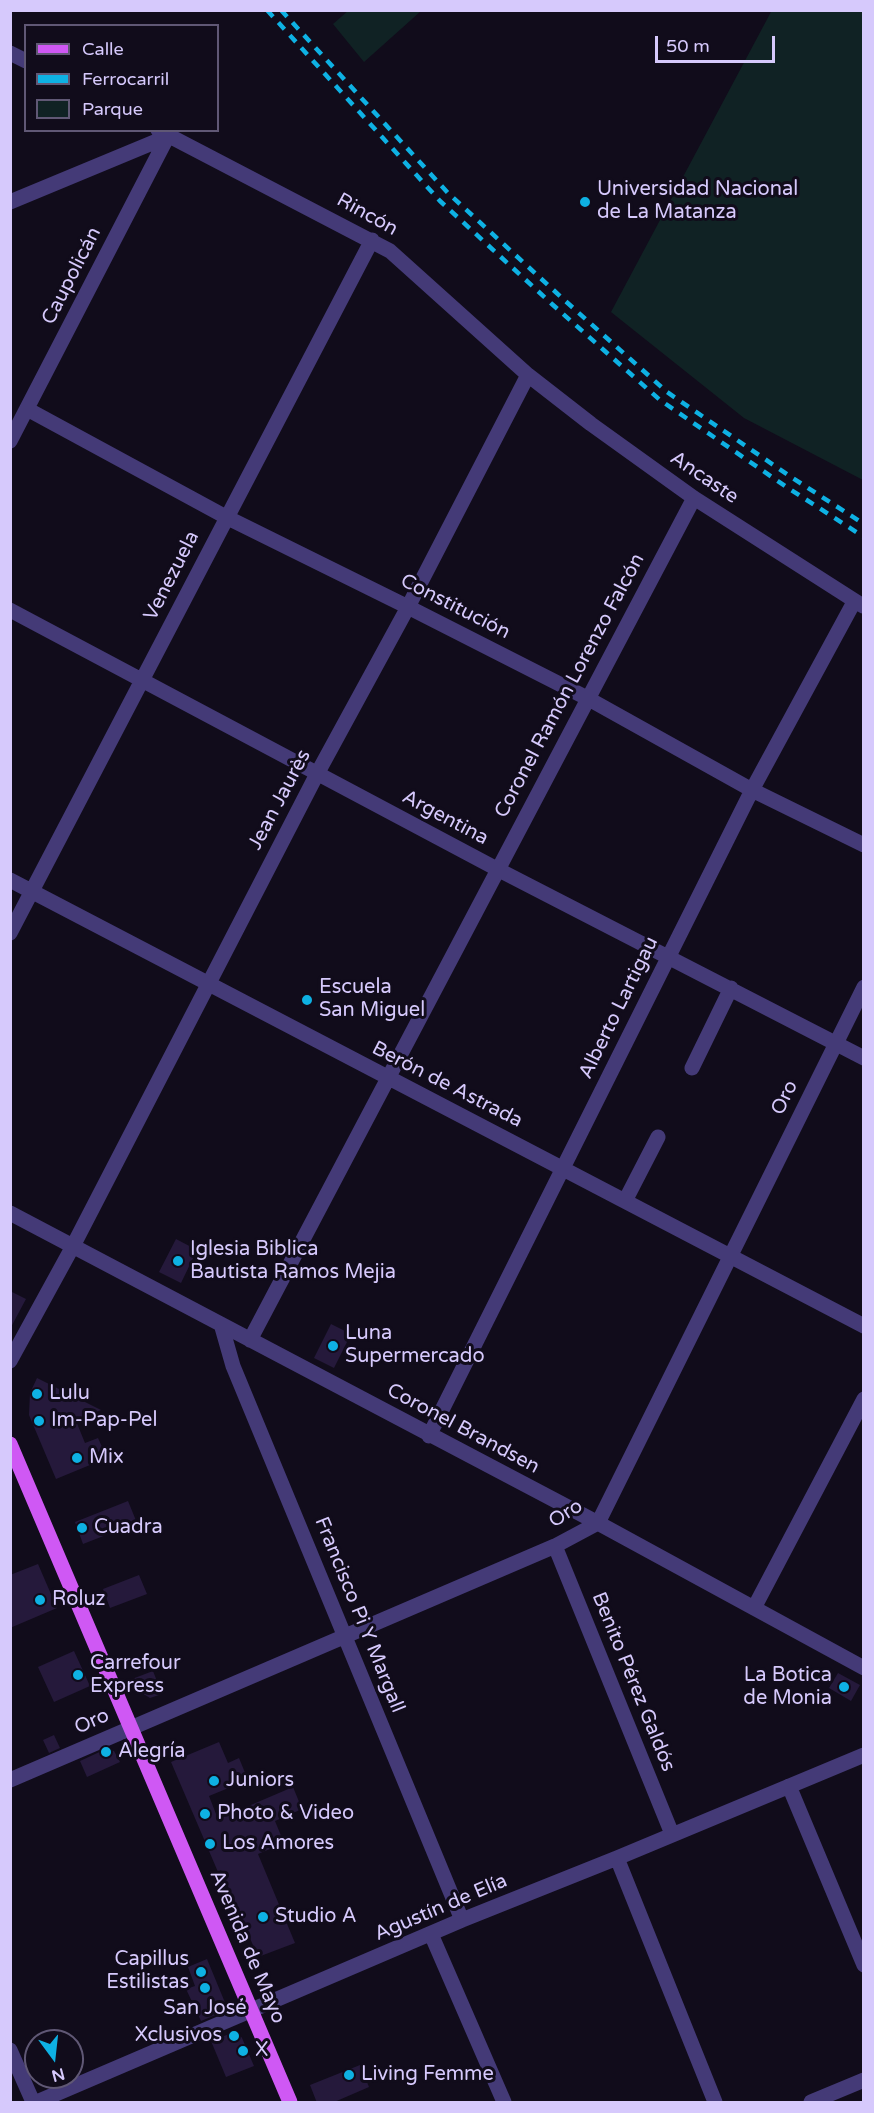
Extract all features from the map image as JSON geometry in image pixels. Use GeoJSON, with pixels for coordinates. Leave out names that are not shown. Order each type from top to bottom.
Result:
{"type":"FeatureCollection","features":[{"type":"Feature","properties":{"kind":"main road","name":"Avenida de Mayo"},"geometry":{"type":"LineString","coordinates":[[10,1443],[290,2103]]}},
{"type":"Feature","properties":{"kind":"street"},"geometry":{"type":"LineString","coordinates":[[10,53],[24,60]]}},
{"type":"Feature","properties":{"kind":"street"},"geometry":{"type":"LineString","coordinates":[[10,202],[166,132]]}},
{"type":"Feature","properties":{"kind":"street","name":"Rincón"},"geometry":{"type":"LineString","coordinates":[[166,132],[372,240],[398,256],[528,375]]}},
{"type":"Feature","properties":{"kind":"street","name":"Caupolicán"},"geometry":{"type":"LineString","coordinates":[[10,441],[166,132]]}},
{"type":"Feature","properties":{"kind":"street","name":"Venezuela"},"geometry":{"type":"LineString","coordinates":[[10,933],[372,240]]}},
{"type":"Feature","properties":{"kind":"street","name":"Ancaste"},"geometry":{"type":"LineString","coordinates":[[528,375],[591,424],[694,498],[859,604]]}},
{"type":"Feature","properties":{"kind":"street","name":"Jean Jaurès"},"geometry":{"type":"LineString","coordinates":[[10,1361],[73,1246],[317,774],[408,607],[528,375]]}},
{"type":"Feature","properties":{"kind":"street","name":"Constitución"},"geometry":{"type":"LineString","coordinates":[[27,409],[226,517],[587,698],[752,790],[864,845]]}},
{"type":"Feature","properties":{"kind":"street","name":"Coronel Ramón Lorenzo Falcón"},"geometry":{"type":"LineString","coordinates":[[250,1340],[694,498]]}},
{"type":"Feature","properties":{"kind":"street","name":"Alberto Lartigau"},"geometry":{"type":"LineString","coordinates":[[429,1436],[752,790],[859,604]]}},
{"type":"Feature","properties":{"kind":"street","name":"Argentina"},"geometry":{"type":"LineString","coordinates":[[10,610],[497,869],[864,1058]]}},
{"type":"Feature","properties":{"kind":"street","name":"Berón de Astrada"},"geometry":{"type":"LineString","coordinates":[[10,880],[864,1326]]}},
{"type":"Feature","properties":{"kind":"street","name":"Oro"},"geometry":{"type":"LineString","coordinates":[[10,1780],[555,1546],[598,1523],[864,987]]}},
{"type":"Feature","properties":{"kind":"street"},"geometry":{"type":"LineString","coordinates":[[692,1068],[731,988]]}},
{"type":"Feature","properties":{"kind":"street"},"geometry":{"type":"LineString","coordinates":[[626,1201],[658,1137]]}},
{"type":"Feature","properties":{"kind":"street","name":"Coronel Brandsen"},"geometry":{"type":"LineString","coordinates":[[10,1213],[429,1436],[598,1523],[864,1668]]}},
{"type":"Feature","properties":{"kind":"street","name":"Francisco Pi Y Margall"},"geometry":{"type":"LineString","coordinates":[[221,1324],[233,1366],[462,1920]]}},
{"type":"Feature","properties":{"kind":"street"},"geometry":{"type":"LineString","coordinates":[[754,1608],[864,1399]]}},
{"type":"Feature","properties":{"kind":"street","name":"Benito Pérez Galdós"},"geometry":{"type":"LineString","coordinates":[[555,1546],[672,1834]]}},
{"type":"Feature","properties":{"kind":"street","name":"Agustín de Elía"},"geometry":{"type":"LineString","coordinates":[[35,2103],[462,1920],[618,1858],[864,1755]]}},
{"type":"Feature","properties":{"kind":"street"},"geometry":{"type":"LineString","coordinates":[[789,1786],[864,1965]]}},
{"type":"Feature","properties":{"kind":"street"},"geometry":{"type":"LineString","coordinates":[[618,1858],[715,2103]]}},
{"type":"Feature","properties":{"kind":"street"},"geometry":{"type":"LineString","coordinates":[[431,1934],[504,2103]]}},
{"type":"Feature","properties":{"kind":"street"},"geometry":{"type":"LineString","coordinates":[[10,2050],[35,2103]]}},
{"type":"Feature","properties":{"kind":"street"},"geometry":{"type":"LineString","coordinates":[[811,2103],[864,2080]]}},
{"type":"Feature","properties":{"kind":"green space"},"geometry":{"type":"Polygon","coordinates":[[[349,10],[421,11],[364,62],[333,24],[349,10]]]}},
{"type":"Feature","properties":{"kind":"green space"},"geometry":{"type":"Polygon","coordinates":[[[772,10],[863,11],[863,480],[744,418],[611,312],[772,10]]]}},
{"type":"Feature","properties":{"kind":"building","name":"Iglesia Biblica Bautista Ramos Mejia"},"geometry":{"type":"Polygon","coordinates":[[[176,1239],[197,1250],[181,1283],[159,1272],[176,1239]]]}},
{"type":"Feature","properties":{"kind":"building"},"geometry":{"type":"Polygon","coordinates":[[[10,1291],[26,1299],[10,1329],[10,1291]]]}},
{"type":"Feature","properties":{"kind":"building","name":"Luna Supermercado"},"geometry":{"type":"Polygon","coordinates":[[[331,1324],[351,1334],[334,1368],[314,1358],[331,1324]]]}},
{"type":"Feature","properties":{"kind":"building"},"geometry":{"type":"Polygon","coordinates":[[[37,1378],[101,1410],[76,1421],[85,1443],[98,1438],[107,1458],[56,1479],[29,1415],[30,1393],[37,1378]]]}},
{"type":"Feature","properties":{"kind":"building"},"geometry":{"type":"Polygon","coordinates":[[[128,1501],[137,1523],[83,1544],[75,1522],[128,1501]]]}},
{"type":"Feature","properties":{"kind":"building"},"geometry":{"type":"Polygon","coordinates":[[[38,1564],[57,1608],[10,1628],[10,1575],[38,1564]]]}},
{"type":"Feature","properties":{"kind":"building"},"geometry":{"type":"Polygon","coordinates":[[[139,1575],[147,1594],[110,1608],[103,1589],[139,1575]]]}},
{"type":"Feature","properties":{"kind":"building"},"geometry":{"type":"Polygon","coordinates":[[[74,1651],[90,1686],[54,1702],[38,1667],[74,1651]]]}},
{"type":"Feature","properties":{"kind":"building"},"geometry":{"type":"Polygon","coordinates":[[[153,1671],[162,1694],[150,1698],[137,1690],[132,1679],[153,1671]]]}},
{"type":"Feature","properties":{"kind":"building","name":"La Botica de Monia"},"geometry":{"type":"Polygon","coordinates":[[[838,1673],[860,1685],[851,1701],[829,1688],[838,1673]]]}},
{"type":"Feature","properties":{"kind":"building"},"geometry":{"type":"Polygon","coordinates":[[[54,1735],[60,1748],[49,1753],[43,1740],[54,1735]]]}},
{"type":"Feature","properties":{"kind":"building"},"geometry":{"type":"Polygon","coordinates":[[[219,1742],[228,1763],[239,1758],[248,1780],[209,1796],[218,1819],[293,1787],[302,1809],[275,1821],[284,1843],[258,1854],[295,1943],[258,1957],[221,1870],[218,1872],[171,1762],[219,1742]]]}},
{"type":"Feature","properties":{"kind":"building"},"geometry":{"type":"Polygon","coordinates":[[[106,1749],[114,1751],[120,1762],[87,1777],[80,1761],[106,1749]]]}},
{"type":"Feature","properties":{"kind":"building"},"geometry":{"type":"Polygon","coordinates":[[[207,1959],[226,2005],[218,2014],[201,2021],[186,1989],[195,1986],[188,1967],[207,1959]]]}},
{"type":"Feature","properties":{"kind":"building"},"geometry":{"type":"Polygon","coordinates":[[[232,2033],[239,2034],[242,2038],[254,2066],[226,2077],[211,2041],[232,2033]]]}},
{"type":"Feature","properties":{"kind":"building","name":"Living Femme"},"geometry":{"type":"Polygon","coordinates":[[[360,2065],[369,2087],[332,2103],[317,2103],[310,2085],[360,2065]]]}},
{"type":"Feature","properties":{"kind":"railway"},"geometry":{"type":"LineString","coordinates":[[267,10],[440,201],[660,400],[864,537]]}},
{"type":"Feature","properties":{"kind":"railway"},"geometry":{"type":"LineString","coordinates":[[281,10],[448,193],[667,392],[864,524]]}},
{"type":"Feature","properties":{"kind":"place","name":"Universidad Nacional de La Matanza"},"geometry":{"type":"Point","coordinates":[585,202]}},
{"type":"Feature","properties":{"kind":"place","name":"Escuela San Miguel"},"geometry":{"type":"Point","coordinates":[307,1000]}},
{"type":"Feature","properties":{"kind":"place","name":"Iglesia Biblica Bautista Ramos Mejia"},"geometry":{"type":"Point","coordinates":[178,1261]}},
{"type":"Feature","properties":{"kind":"place","name":"Luna Supermercado"},"geometry":{"type":"Point","coordinates":[333,1346]}},
{"type":"Feature","properties":{"kind":"place","name":"Lulu"},"geometry":{"type":"Point","coordinates":[37,1394]}},
{"type":"Feature","properties":{"kind":"place","name":"Im-Pap-Pel"},"geometry":{"type":"Point","coordinates":[39,1421]}},
{"type":"Feature","properties":{"kind":"place","name":"Mix"},"geometry":{"type":"Point","coordinates":[77,1458]}},
{"type":"Feature","properties":{"kind":"place","name":"Cuadra"},"geometry":{"type":"Point","coordinates":[82,1528]}},
{"type":"Feature","properties":{"kind":"place","name":"Roluz"},"geometry":{"type":"Point","coordinates":[40,1600]}},
{"type":"Feature","properties":{"kind":"place","name":"Carrefour Express"},"geometry":{"type":"Point","coordinates":[78,1675]}},
{"type":"Feature","properties":{"kind":"place","name":"La Botica de Monia"},"geometry":{"type":"Point","coordinates":[844,1687]}},
{"type":"Feature","properties":{"kind":"place","name":"Alegría"},"geometry":{"type":"Point","coordinates":[106,1752]}},
{"type":"Feature","properties":{"kind":"place","name":"Juniors"},"geometry":{"type":"Point","coordinates":[214,1781]}},
{"type":"Feature","properties":{"kind":"place","name":"Photo & Video"},"geometry":{"type":"Point","coordinates":[205,1814]}},
{"type":"Feature","properties":{"kind":"place","name":"Los Amores"},"geometry":{"type":"Point","coordinates":[210,1844]}},
{"type":"Feature","properties":{"kind":"place","name":"Studio A"},"geometry":{"type":"Point","coordinates":[263,1917]}},
{"type":"Feature","properties":{"kind":"place","name":"Capillus Estilistas"},"geometry":{"type":"Point","coordinates":[201,1972]}},
{"type":"Feature","properties":{"kind":"place","name":"San José"},"geometry":{"type":"Point","coordinates":[205,1988]}},
{"type":"Feature","properties":{"kind":"place","name":"Xclusivos"},"geometry":{"type":"Point","coordinates":[234,2036]}},
{"type":"Feature","properties":{"kind":"place","name":"X"},"geometry":{"type":"Point","coordinates":[243,2051]}},
{"type":"Feature","properties":{"kind":"place","name":"Living Femme"},"geometry":{"type":"Point","coordinates":[349,2075]}}]}
